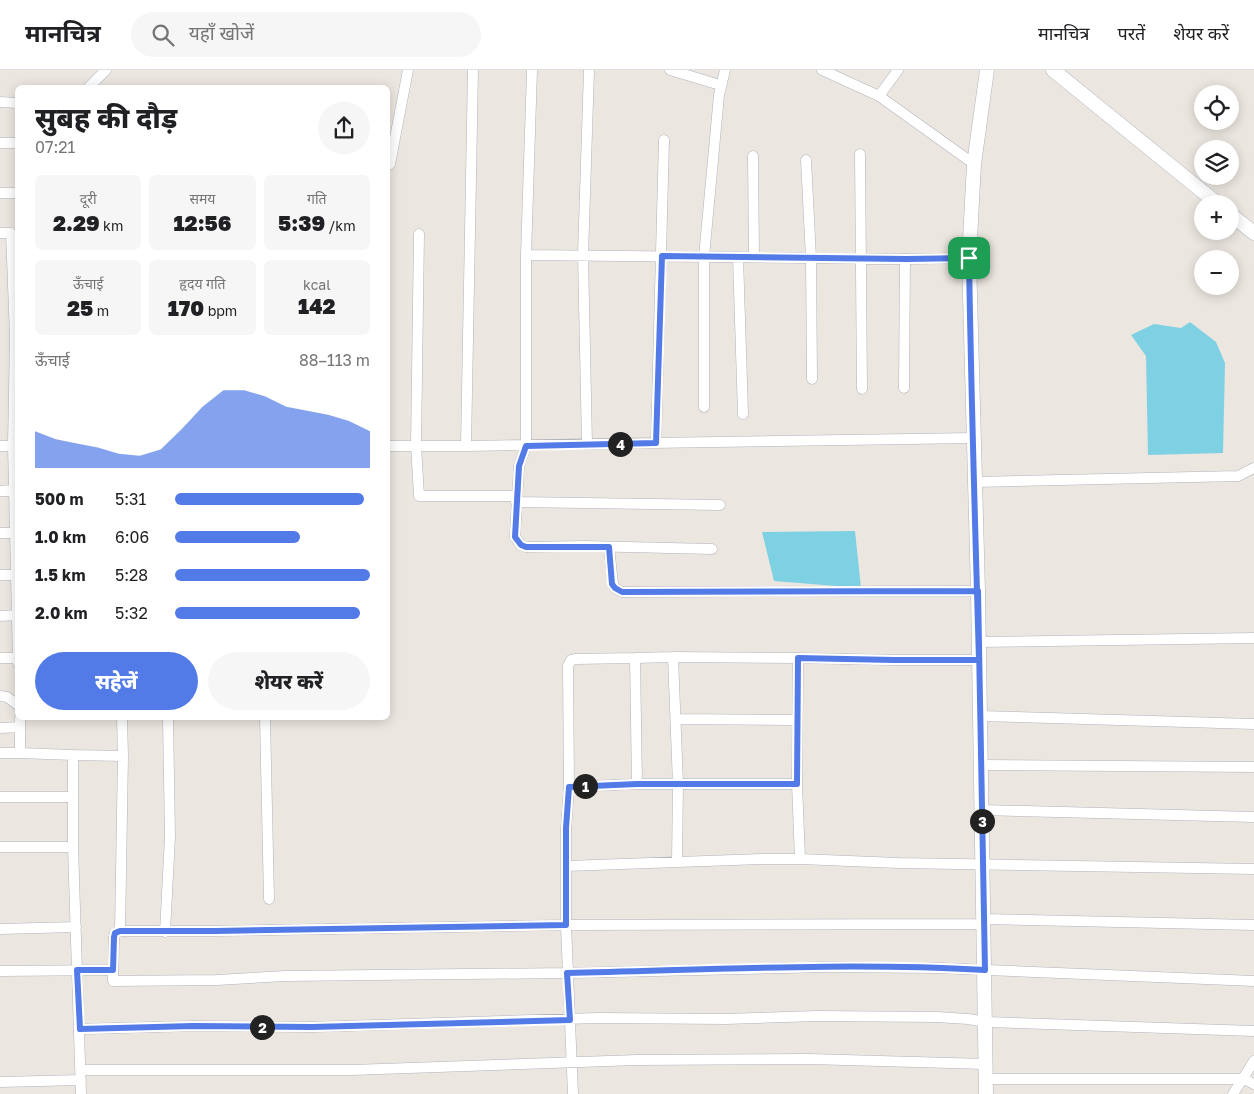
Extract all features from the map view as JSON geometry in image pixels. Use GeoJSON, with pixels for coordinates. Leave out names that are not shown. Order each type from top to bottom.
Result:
{"type":"FeatureCollection","features":[{"type":"Feature","properties":{"kind":"street"},"geometry":{"type":"LineString","coordinates":[[91,85],[106,70]]}},
{"type":"Feature","properties":{"kind":"street"},"geometry":{"type":"LineString","coordinates":[[390,164],[408,70]]}},
{"type":"Feature","properties":{"kind":"street"},"geometry":{"type":"LineString","coordinates":[[466,446],[473,70]]}},
{"type":"Feature","properties":{"kind":"street"},"geometry":{"type":"LineString","coordinates":[[532,70],[526,255],[526,446],[519,466],[515,537],[521,545],[526,547],[712,549]]}},
{"type":"Feature","properties":{"kind":"street"},"geometry":{"type":"LineString","coordinates":[[587,444],[583,255],[589,70]]}},
{"type":"Feature","properties":{"kind":"street"},"geometry":{"type":"LineString","coordinates":[[670,70],[720,85]]}},
{"type":"Feature","properties":{"kind":"street"},"geometry":{"type":"LineString","coordinates":[[704,407],[704,257],[720,85],[725,70]]}},
{"type":"Feature","properties":{"kind":"street"},"geometry":{"type":"LineString","coordinates":[[822,70],[879,96],[974,164]]}},
{"type":"Feature","properties":{"kind":"street"},"geometry":{"type":"LineString","coordinates":[[879,96],[898,70]]}},
{"type":"Feature","properties":{"kind":"street"},"geometry":{"type":"LineString","coordinates":[[986,1094],[978,591],[969,258],[974,164],[987,70]]}},
{"type":"Feature","properties":{"kind":"street"},"geometry":{"type":"LineString","coordinates":[[1053,70],[1207,195]]}},
{"type":"Feature","properties":{"kind":"street"},"geometry":{"type":"LineString","coordinates":[[0,102],[15,103]]}},
{"type":"Feature","properties":{"kind":"street"},"geometry":{"type":"LineString","coordinates":[[656,443],[664,140]]}},
{"type":"Feature","properties":{"kind":"street"},"geometry":{"type":"LineString","coordinates":[[0,143],[15,143]]}},
{"type":"Feature","properties":{"kind":"street"},"geometry":{"type":"LineString","coordinates":[[860,154],[862,389]]}},
{"type":"Feature","properties":{"kind":"street"},"geometry":{"type":"LineString","coordinates":[[753,156],[754,257]]}},
{"type":"Feature","properties":{"kind":"street"},"geometry":{"type":"LineString","coordinates":[[806,160],[811,258],[812,379]]}},
{"type":"Feature","properties":{"kind":"street"},"geometry":{"type":"LineString","coordinates":[[0,193],[15,193]]}},
{"type":"Feature","properties":{"kind":"street"},"geometry":{"type":"LineString","coordinates":[[1239,221],[1254,233]]}},
{"type":"Feature","properties":{"kind":"street"},"geometry":{"type":"LineString","coordinates":[[0,234],[10,233],[15,336],[15,445],[0,446]]}},
{"type":"Feature","properties":{"kind":"street"},"geometry":{"type":"LineString","coordinates":[[419,234],[416,445],[418,496],[720,506]]}},
{"type":"Feature","properties":{"kind":"street"},"geometry":{"type":"LineString","coordinates":[[526,255],[860,259],[969,258]]}},
{"type":"Feature","properties":{"kind":"street"},"geometry":{"type":"LineString","coordinates":[[738,257],[743,414]]}},
{"type":"Feature","properties":{"kind":"street"},"geometry":{"type":"LineString","coordinates":[[904,388],[906,259]]}},
{"type":"Feature","properties":{"kind":"street"},"geometry":{"type":"LineString","coordinates":[[390,446],[526,446],[973,438]]}},
{"type":"Feature","properties":{"kind":"street"},"geometry":{"type":"LineString","coordinates":[[975,482],[1238,476],[1254,468]]}},
{"type":"Feature","properties":{"kind":"street"},"geometry":{"type":"LineString","coordinates":[[0,491],[15,490]]}},
{"type":"Feature","properties":{"kind":"street"},"geometry":{"type":"LineString","coordinates":[[0,533],[15,533]]}},
{"type":"Feature","properties":{"kind":"street"},"geometry":{"type":"LineString","coordinates":[[609,547],[612,584],[622,592],[978,591]]}},
{"type":"Feature","properties":{"kind":"street"},"geometry":{"type":"LineString","coordinates":[[0,574],[15,574]]}},
{"type":"Feature","properties":{"kind":"street"},"geometry":{"type":"LineString","coordinates":[[0,616],[15,615]]}},
{"type":"Feature","properties":{"kind":"street"},"geometry":{"type":"LineString","coordinates":[[978,642],[1254,638]]}},
{"type":"Feature","properties":{"kind":"street"},"geometry":{"type":"LineString","coordinates":[[573,1094],[566,925],[569,662],[576,659],[673,656],[979,660]]}},
{"type":"Feature","properties":{"kind":"street"},"geometry":{"type":"LineString","coordinates":[[673,656],[678,784],[677,862]]}},
{"type":"Feature","properties":{"kind":"street"},"geometry":{"type":"LineString","coordinates":[[0,658],[15,658]]}},
{"type":"Feature","properties":{"kind":"street"},"geometry":{"type":"LineString","coordinates":[[635,658],[637,784]]}},
{"type":"Feature","properties":{"kind":"street"},"geometry":{"type":"LineString","coordinates":[[798,658],[797,784],[800,859]]}},
{"type":"Feature","properties":{"kind":"street"},"geometry":{"type":"LineString","coordinates":[[0,696],[7,697],[15,703]]}},
{"type":"Feature","properties":{"kind":"street"},"geometry":{"type":"LineString","coordinates":[[980,716],[1254,724]]}},
{"type":"Feature","properties":{"kind":"street"},"geometry":{"type":"LineString","coordinates":[[676,718],[797,720]]}},
{"type":"Feature","properties":{"kind":"street"},"geometry":{"type":"LineString","coordinates":[[120,931],[122,720]]}},
{"type":"Feature","properties":{"kind":"street"},"geometry":{"type":"LineString","coordinates":[[165,932],[170,837],[168,720]]}},
{"type":"Feature","properties":{"kind":"street"},"geometry":{"type":"LineString","coordinates":[[265,720],[269,898]]}},
{"type":"Feature","properties":{"kind":"street"},"geometry":{"type":"LineString","coordinates":[[0,728],[20,722],[20,753]]}},
{"type":"Feature","properties":{"kind":"street"},"geometry":{"type":"LineString","coordinates":[[0,753],[123,756]]}},
{"type":"Feature","properties":{"kind":"street"},"geometry":{"type":"LineString","coordinates":[[73,755],[73,847],[81,1094]]}},
{"type":"Feature","properties":{"kind":"street"},"geometry":{"type":"LineString","coordinates":[[981,766],[1254,767]]}},
{"type":"Feature","properties":{"kind":"street"},"geometry":{"type":"LineString","coordinates":[[569,787],[637,784],[797,784]]}},
{"type":"Feature","properties":{"kind":"street"},"geometry":{"type":"LineString","coordinates":[[0,797],[72,797]]}},
{"type":"Feature","properties":{"kind":"street"},"geometry":{"type":"LineString","coordinates":[[982,810],[1254,817]]}},
{"type":"Feature","properties":{"kind":"street"},"geometry":{"type":"LineString","coordinates":[[0,847],[73,847]]}},
{"type":"Feature","properties":{"kind":"street"},"geometry":{"type":"LineString","coordinates":[[566,866],[762,858],[898,863],[1254,869]]}},
{"type":"Feature","properties":{"kind":"street"},"geometry":{"type":"LineString","coordinates":[[1254,926],[984,921],[566,925],[165,932],[120,931],[115,933],[114,937],[113,970],[113,981],[216,980],[285,976],[567,973],[825,967],[939,968],[1254,981]]}},
{"type":"Feature","properties":{"kind":"street"},"geometry":{"type":"LineString","coordinates":[[0,929],[76,927]]}},
{"type":"Feature","properties":{"kind":"street"},"geometry":{"type":"LineString","coordinates":[[0,971],[113,970]]}},
{"type":"Feature","properties":{"kind":"street"},"geometry":{"type":"LineString","coordinates":[[80,1029],[193,1026],[312,1027],[817,1016],[945,1018],[986,1022],[1254,1031]]}},
{"type":"Feature","properties":{"kind":"street"},"geometry":{"type":"LineString","coordinates":[[0,1082],[80,1075],[352,1070],[572,1062],[810,1059],[986,1064]]}},
{"type":"Feature","properties":{"kind":"street"},"geometry":{"type":"LineString","coordinates":[[1233,1094],[1254,1061]]}},
{"type":"Feature","properties":{"kind":"street"},"geometry":{"type":"LineString","coordinates":[[986,1079],[1244,1078],[1254,1084]]}},
{"type":"Feature","properties":{"kind":"water"},"geometry":{"type":"Polygon","coordinates":[[[1190,322],[1216,342],[1225,363],[1223,453],[1148,455],[1146,356],[1131,335],[1154,324],[1181,328],[1190,322]]]}},
{"type":"Feature","properties":{"kind":"water"},"geometry":{"type":"Polygon","coordinates":[[[855,531],[861,588],[774,581],[762,532],[855,531]]]}},
{"type":"Feature","properties":{"kind":"route"},"geometry":{"type":"LineString","coordinates":[[969,258],[662,256],[656,443],[526,446],[519,466],[515,537],[521,545],[526,547],[609,547],[612,584],[622,592],[978,591],[985,970],[825,967],[567,973],[570,1020],[312,1027],[193,1026],[80,1029],[77,970],[113,970],[114,937],[115,933],[120,931],[165,932],[566,925],[566,828],[569,787],[637,784],[797,784],[798,658],[979,660],[978,591],[975,482],[970,337],[969,258]]}}]}
